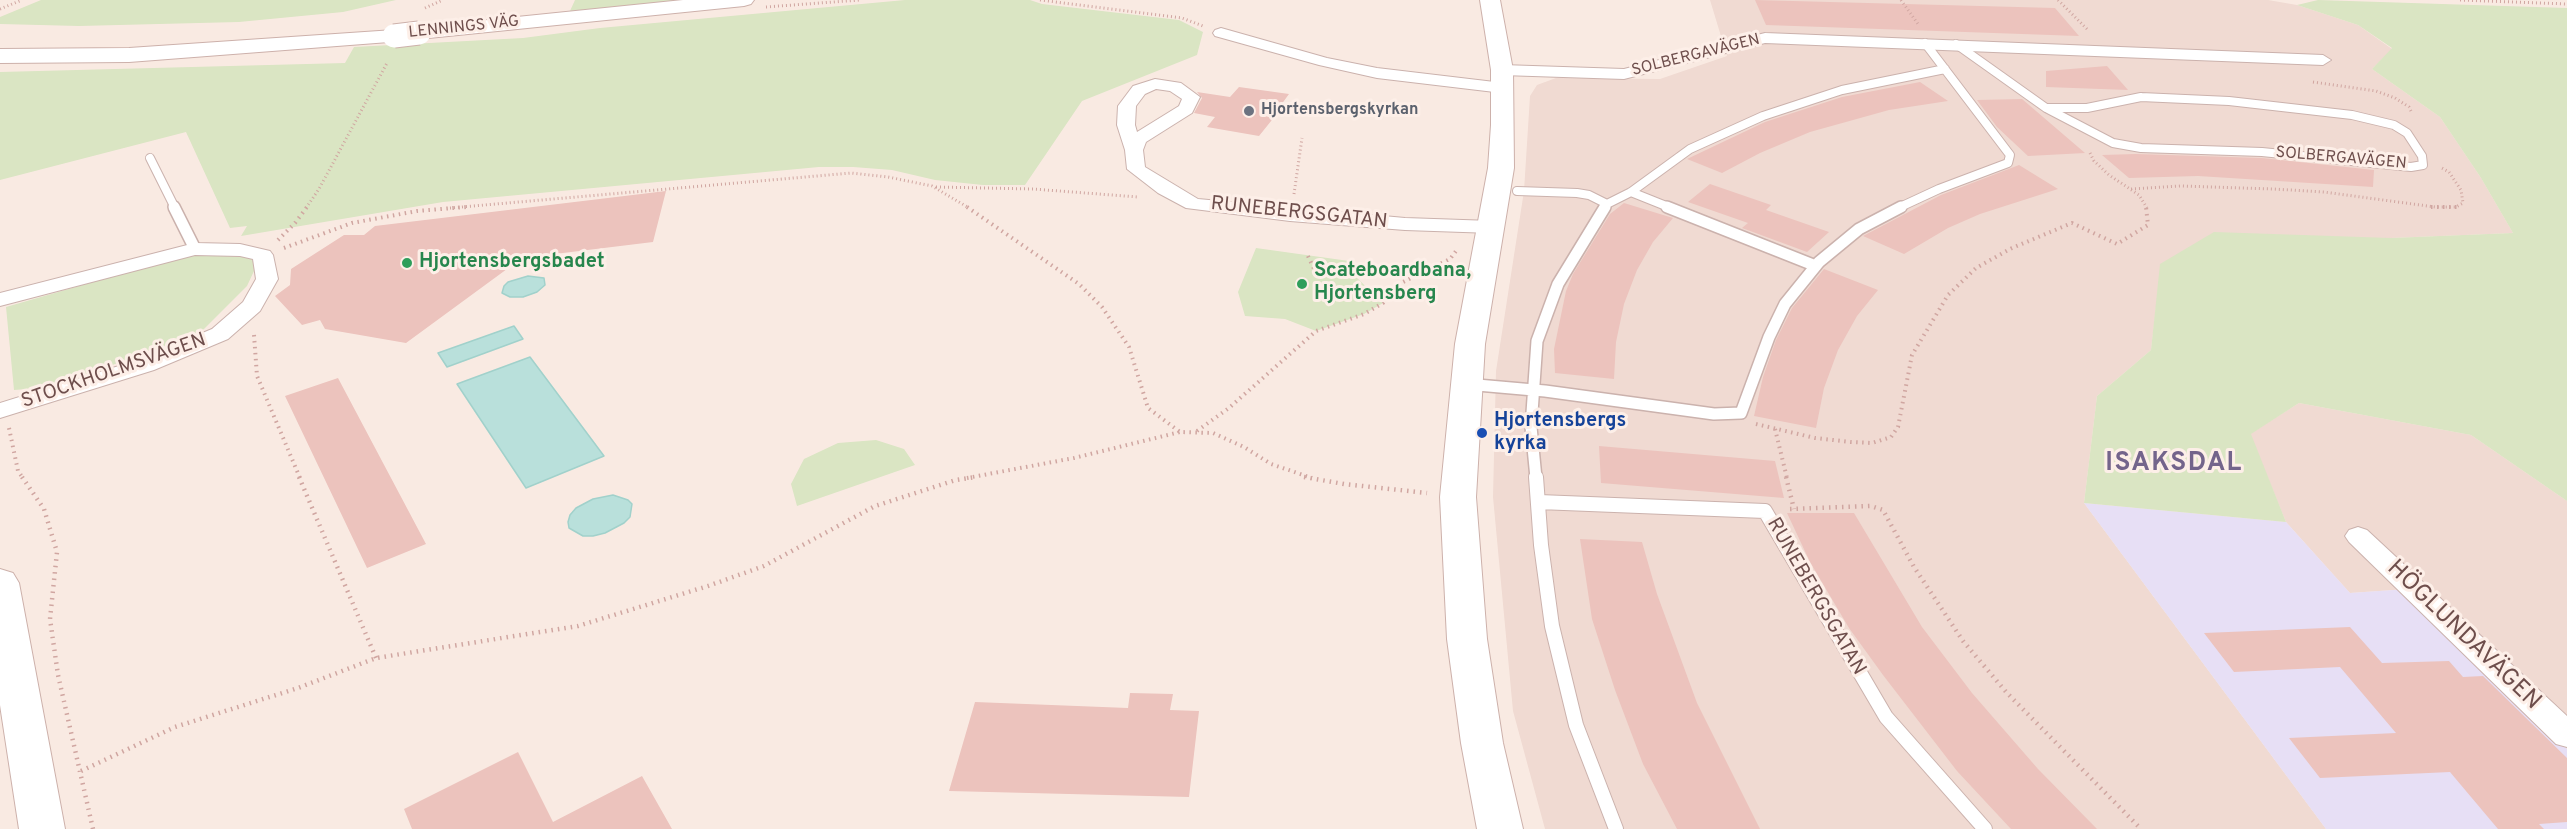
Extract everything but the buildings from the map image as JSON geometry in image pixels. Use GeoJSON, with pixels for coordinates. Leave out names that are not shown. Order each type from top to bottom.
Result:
{"type":"FeatureCollection","features":[{"type":"Feature","properties":{"kind":"street","name":"LENNINGS VÄG"},"geometry":{"type":"LineString","coordinates":[[0,56],[85,57],[394,36],[744,0]]}},
{"type":"Feature","properties":{"kind":"street"},"geometry":{"type":"LineString","coordinates":[[1490,0],[1502,79],[1501,168],[1483,227],[1478,293],[1466,384],[1458,497],[1467,639],[1482,744],[1500,829]]}},
{"type":"Feature","properties":{"kind":"street","name":"SOLBERGAVÄGEN"},"geometry":{"type":"LineString","coordinates":[[1221,33],[1325,62],[1377,73],[1502,79],[1623,74],[1765,38],[2323,60]]}},
{"type":"Feature","properties":{"kind":"street","name":"LENNINGS VÄG"},"geometry":{"type":"LineString","coordinates":[[0,44],[183,51]]}},
{"type":"Feature","properties":{"kind":"street","name":"RUNEBERGSGATAN"},"geometry":{"type":"LineString","coordinates":[[1134,150],[1136,169],[1193,204],[1405,225],[1483,227]]}},
{"type":"Feature","properties":{"kind":"street"},"geometry":{"type":"LineString","coordinates":[[0,300],[195,249],[240,250],[262,255]]}},
{"type":"Feature","properties":{"kind":"street","name":"STOCKHOLMSVÄGEN"},"geometry":{"type":"LineString","coordinates":[[2,411],[146,365],[220,334],[252,306],[267,279],[262,255]]}},
{"type":"Feature","properties":{"kind":"street","name":"HÖGLUNDAVÄGEN"},"geometry":{"type":"LineString","coordinates":[[2358,536],[2567,735]]}},
{"type":"Feature","properties":{"kind":"street"},"geometry":{"type":"LineString","coordinates":[[0,583],[42,829]]}},
{"type":"Feature","properties":{"kind":"lane"},"geometry":{"type":"LineString","coordinates":[[1466,384],[1532,390],[1714,414],[1742,413],[1769,337],[1785,304],[1816,266],[1859,229],[1939,189],[2008,163],[2010,155],[1925,43]]}},
{"type":"Feature","properties":{"kind":"lane","name":"SOLBERGAVÄGEN"},"geometry":{"type":"LineString","coordinates":[[1956,44],[2046,108],[2113,143],[2140,148],[2262,152],[2411,167],[2423,165],[2407,133],[2394,125],[2352,115],[2171,97],[2140,97],[2087,108],[2046,108]]}},
{"type":"Feature","properties":{"kind":"lane"},"geometry":{"type":"LineString","coordinates":[[1616,829],[1576,725],[1552,627],[1541,545],[1532,427],[1532,390],[1537,341],[1558,284],[1607,204],[1631,192],[1690,149],[1763,116],[1842,90],[1945,69]]}},
{"type":"Feature","properties":{"kind":"lane"},"geometry":{"type":"LineString","coordinates":[[150,158],[195,249]]}},
{"type":"Feature","properties":{"kind":"lane"},"geometry":{"type":"LineString","coordinates":[[1517,191],[1576,193],[1589,195],[1607,204]]}},
{"type":"Feature","properties":{"kind":"lane"},"geometry":{"type":"LineString","coordinates":[[1631,192],[1816,266]]}},
{"type":"Feature","properties":{"kind":"lane","name":"RUNEBERGSGATAN"},"geometry":{"type":"LineString","coordinates":[[1539,502],[1765,511],[1886,717],[1985,829]]}},
{"type":"Feature","properties":{"kind":"path"},"geometry":{"type":"LineString","coordinates":[[0,9],[22,0]]}},
{"type":"Feature","properties":{"kind":"path"},"geometry":{"type":"LineString","coordinates":[[1040,0],[1182,18],[1221,33]]}},
{"type":"Feature","properties":{"kind":"path"},"geometry":{"type":"LineString","coordinates":[[2460,0],[2567,4]]}},
{"type":"Feature","properties":{"kind":"path"},"geometry":{"type":"LineString","coordinates":[[262,255],[295,223],[319,189],[387,63]]}},
{"type":"Feature","properties":{"kind":"path"},"geometry":{"type":"LineString","coordinates":[[1714,414],[1815,438],[1872,443],[1891,437],[1898,428],[1900,405],[1912,356],[1948,294],[1976,268],[2058,227],[2072,223],[2117,244],[2148,225],[2148,210],[2139,195],[2094,162],[2090,146],[2093,134]]}},
{"type":"Feature","properties":{"kind":"path"},"geometry":{"type":"LineString","coordinates":[[1290,215],[1302,138]]}},
{"type":"Feature","properties":{"kind":"path"},"geometry":{"type":"LineString","coordinates":[[2130,189],[2220,186],[2324,192],[2435,207],[2456,207],[2463,203],[2461,190],[2449,172],[2422,159]]}},
{"type":"Feature","properties":{"kind":"path"},"geometry":{"type":"LineString","coordinates":[[262,255],[352,223],[417,211],[810,175],[851,173],[888,177],[932,186],[1113,194],[1193,204]]}},
{"type":"Feature","properties":{"kind":"path"},"geometry":{"type":"LineString","coordinates":[[932,186],[960,202],[1079,284],[1102,307],[1129,347],[1148,408],[1180,432]]}},
{"type":"Feature","properties":{"kind":"path"},"geometry":{"type":"LineString","coordinates":[[1197,432],[1229,408],[1316,331],[1364,314],[1383,303],[1401,283],[1450,259],[1483,227]]}},
{"type":"Feature","properties":{"kind":"path"},"geometry":{"type":"LineString","coordinates":[[1308,255],[1315,272]]}},
{"type":"Feature","properties":{"kind":"path"},"geometry":{"type":"LineString","coordinates":[[252,306],[257,376],[376,658]]}},
{"type":"Feature","properties":{"kind":"path"},"geometry":{"type":"LineString","coordinates":[[2,411],[18,471],[44,509],[57,552],[50,619],[58,675],[93,829]]}},
{"type":"Feature","properties":{"kind":"path"},"geometry":{"type":"LineString","coordinates":[[1775,429],[1794,509]]}},
{"type":"Feature","properties":{"kind":"path"},"geometry":{"type":"LineString","coordinates":[[81,771],[176,727],[298,688],[376,658],[578,626],[708,586],[764,566],[875,506],[956,480],[1074,458],[1180,432],[1213,433],[1244,447],[1271,465],[1301,476],[1344,484],[1437,494]]}},
{"type":"Feature","properties":{"kind":"path"},"geometry":{"type":"LineString","coordinates":[[1765,511],[1849,506],[1871,506],[1883,510],[1914,567],[1963,641],[2007,693],[2141,829]]}},
{"type":"Feature","properties":{"kind":"shaded area"},"geometry":{"type":"Polygon","coordinates":[[[1710,0],[2268,0],[2297,5],[2358,25],[2392,49],[2372,69],[2440,117],[2481,178],[2513,233],[2391,238],[2161,264],[2151,350],[2097,396],[2084,503],[2326,829],[1545,829],[1513,711],[1493,497],[1496,371],[1524,191],[1530,96],[1537,85],[1556,78],[1660,79],[1727,56],[1710,0]]]}},
{"type":"Feature","properties":{"kind":"shaded area"},"geometry":{"type":"Polygon","coordinates":[[[2299,403],[2471,435],[2567,501],[2567,749],[2408,589],[2350,593],[2286,522],[2250,434],[2299,403]]]}},
{"type":"Feature","properties":{"kind":"shaded area"},"geometry":{"type":"Polygon","coordinates":[[[2084,503],[2286,522],[2350,593],[2408,589],[2567,749],[2567,829],[2326,829],[2084,503]]]}},
{"type":"Feature","properties":{"kind":"green space"},"geometry":{"type":"Polygon","coordinates":[[[41,0],[396,0],[343,12],[239,22],[79,26],[0,24],[0,17],[41,0]]]}},
{"type":"Feature","properties":{"kind":"green space"},"geometry":{"type":"Polygon","coordinates":[[[575,0],[684,0],[570,11],[575,0]]]}},
{"type":"Feature","properties":{"kind":"green space"},"geometry":{"type":"Polygon","coordinates":[[[905,0],[1030,0],[1042,4],[1179,20],[1203,32],[1197,55],[1082,101],[1025,185],[983,185],[935,180],[892,170],[819,167],[443,202],[241,236],[247,226],[230,228],[186,132],[0,180],[0,72],[345,63],[354,47],[523,38],[600,28],[905,0]]]}},
{"type":"Feature","properties":{"kind":"green space"},"geometry":{"type":"Polygon","coordinates":[[[2318,0],[2567,8],[2567,501],[2471,435],[2299,403],[2251,434],[2286,522],[2084,503],[2097,396],[2151,350],[2160,264],[2214,232],[2391,238],[2513,233],[2481,178],[2440,117],[2372,69],[2392,48],[2358,25],[2297,5],[2318,0]]]}},
{"type":"Feature","properties":{"kind":"green space"},"geometry":{"type":"Polygon","coordinates":[[[215,247],[246,252],[253,261],[254,271],[247,286],[204,329],[187,338],[79,377],[40,388],[14,390],[6,307],[215,247]]]}},
{"type":"Feature","properties":{"kind":"green space","name":"Scateboardbana, Hjortensberg"},"geometry":{"type":"Polygon","coordinates":[[[1256,248],[1349,261],[1355,276],[1383,303],[1364,314],[1316,331],[1285,319],[1245,316],[1238,292],[1256,248]]]}},
{"type":"Feature","properties":{"kind":"green space"},"geometry":{"type":"Polygon","coordinates":[[[876,440],[904,449],[915,465],[797,506],[791,484],[804,459],[838,443],[876,440]]]}},
{"type":"Feature","properties":{"kind":"water"},"geometry":{"type":"Polygon","coordinates":[[[528,276],[544,278],[545,285],[537,292],[523,297],[510,297],[502,293],[508,282],[528,276]]]}},
{"type":"Feature","properties":{"kind":"water"},"geometry":{"type":"Polygon","coordinates":[[[514,326],[523,339],[447,367],[438,353],[514,326]]]}},
{"type":"Feature","properties":{"kind":"water"},"geometry":{"type":"Polygon","coordinates":[[[530,357],[604,456],[526,488],[457,384],[530,357]]]}},
{"type":"Feature","properties":{"kind":"water"},"geometry":{"type":"Polygon","coordinates":[[[613,495],[628,500],[632,504],[630,517],[624,523],[605,533],[593,536],[583,536],[569,528],[570,515],[576,508],[593,499],[613,495]]]}},
{"type":"Feature","properties":{"kind":"place","name":"Hjortensbergskyrkan"},"geometry":{"type":"Point","coordinates":[1249,111]}},
{"type":"Feature","properties":{"kind":"place","name":"Hjortensbergsbadet"},"geometry":{"type":"Point","coordinates":[407,263]}},
{"type":"Feature","properties":{"kind":"place","name":"Scateboardbana, Hjortensberg"},"geometry":{"type":"Point","coordinates":[1302,284]}},
{"type":"Feature","properties":{"kind":"place","name":"Hjortensbergs kyrka"},"geometry":{"type":"Point","coordinates":[1482,433]}},
{"type":"Feature","properties":{"kind":"district","name":"ISAKSDAL"},"geometry":{"type":"Point","coordinates":[2174,465]}}]}
